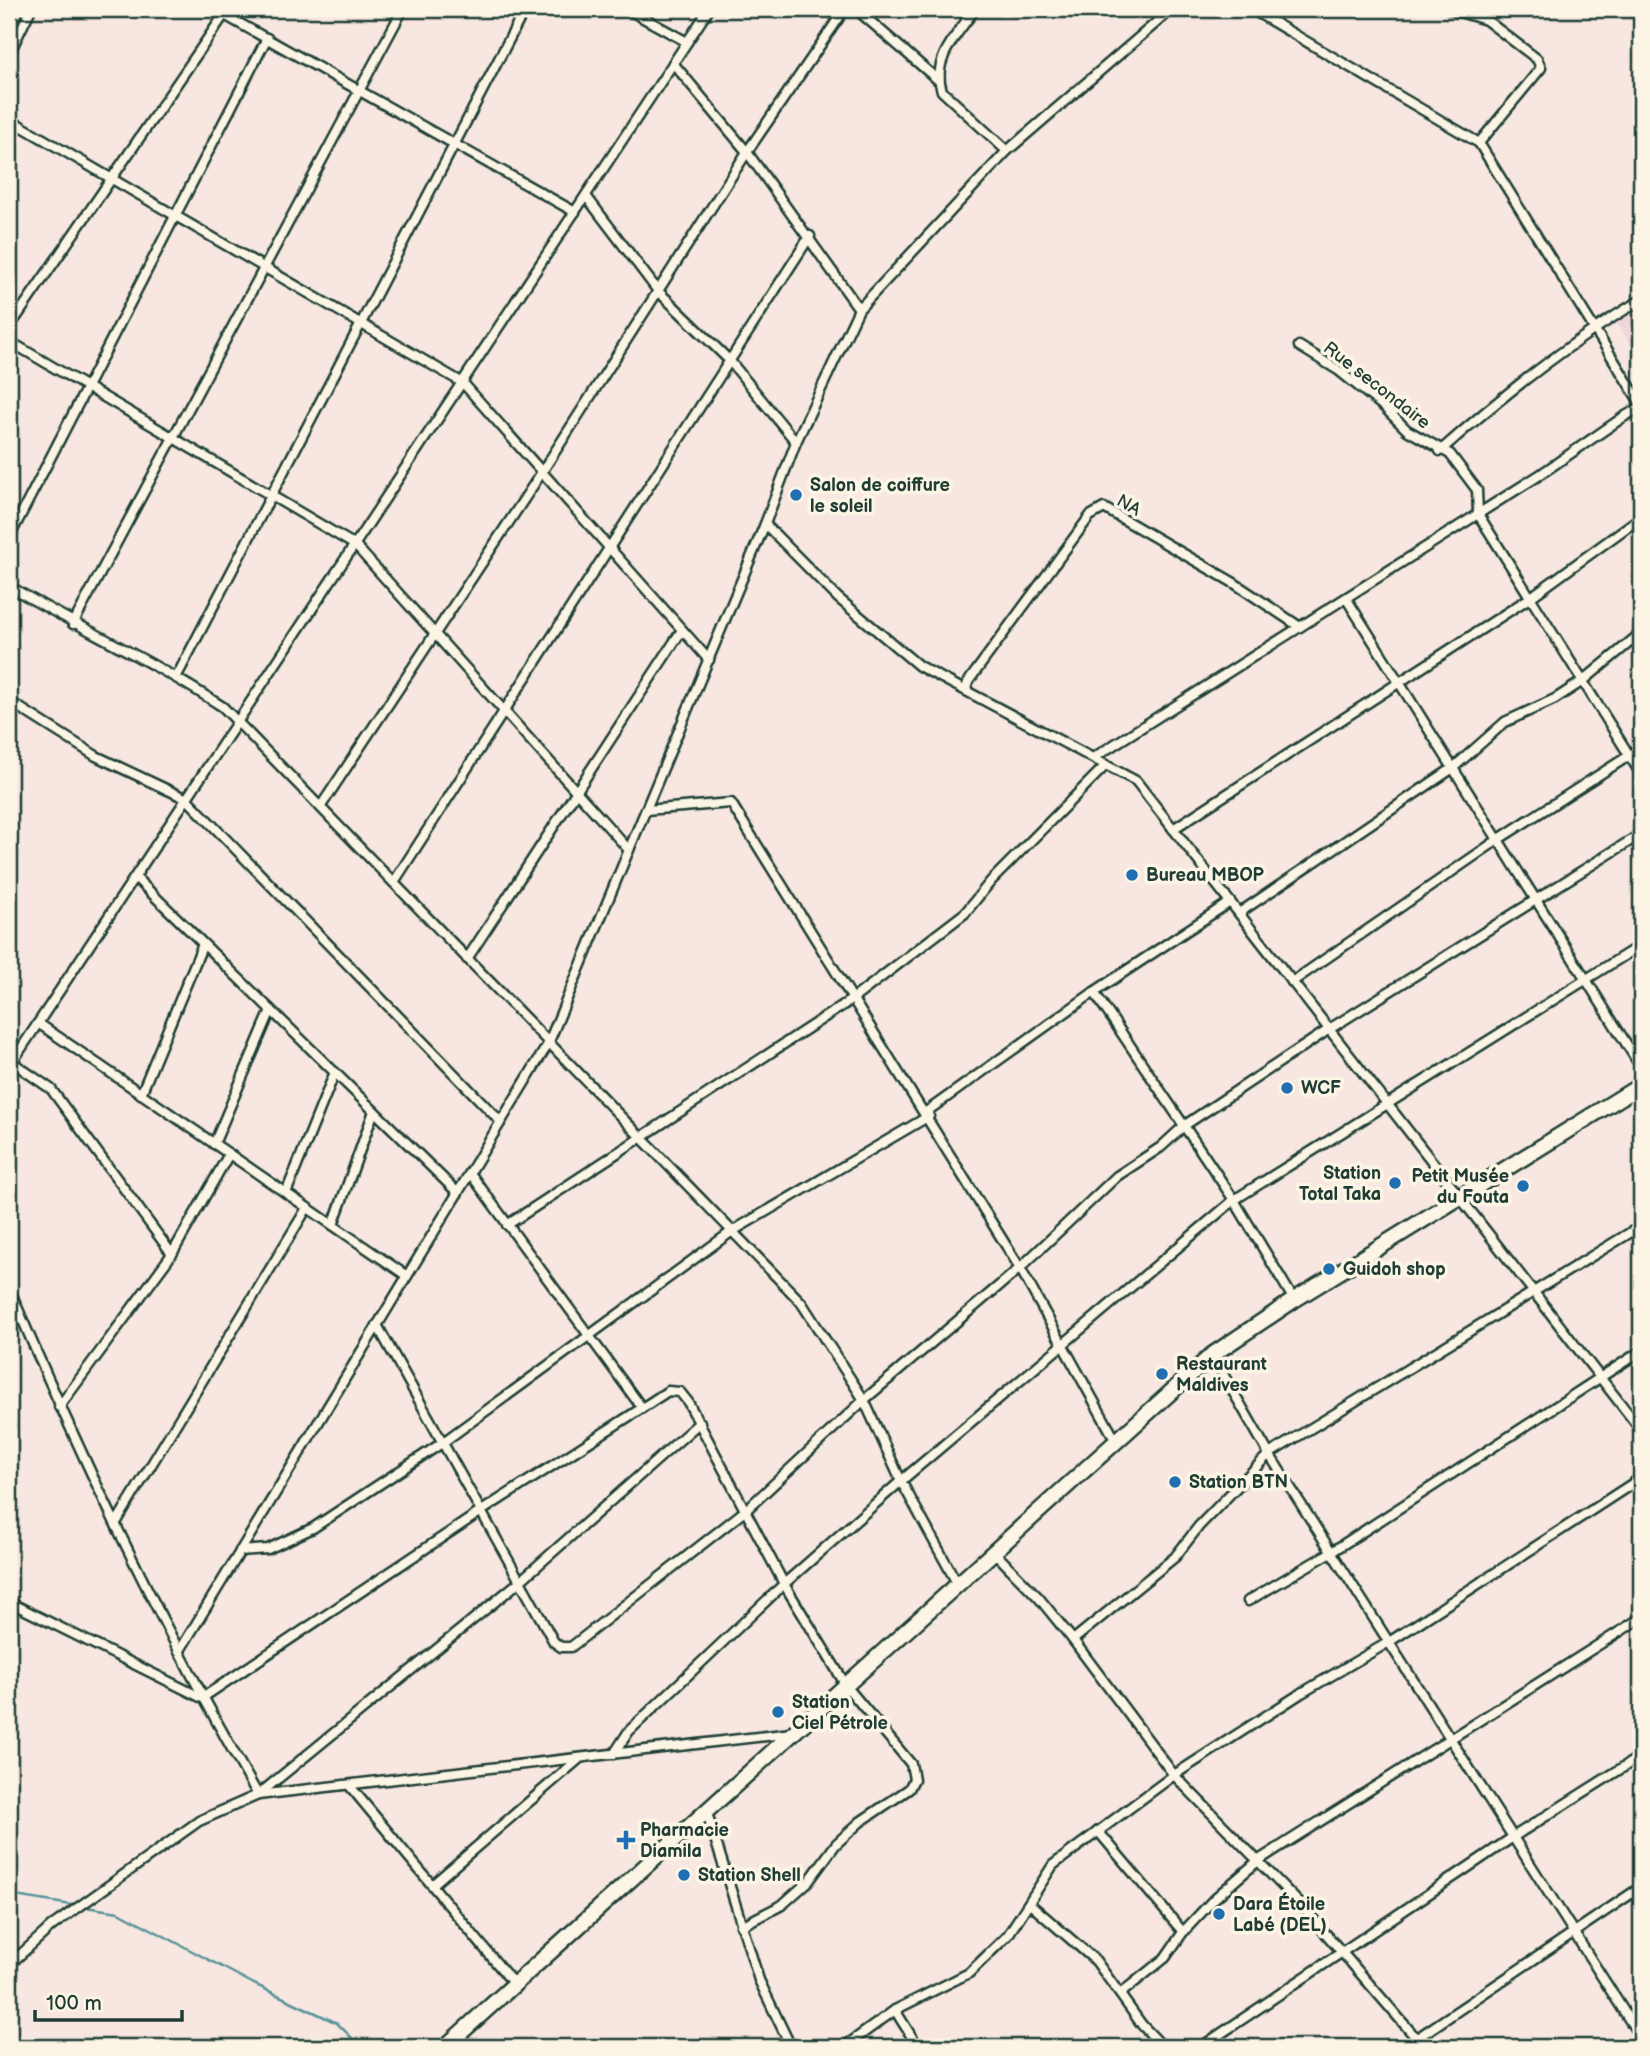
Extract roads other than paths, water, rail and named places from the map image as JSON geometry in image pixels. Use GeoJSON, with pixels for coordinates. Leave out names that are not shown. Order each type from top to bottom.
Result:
{"type":"FeatureCollection","features":[{"type":"Feature","properties":{"kind":"highway"},"geometry":{"type":"LineString","coordinates":[[445,2047],[1212,1355],[1294,1300],[1641,1086]]}},
{"type":"Feature","properties":{"kind":"street"},"geometry":{"type":"LineString","coordinates":[[9,54],[32,9]]}},
{"type":"Feature","properties":{"kind":"street"},"geometry":{"type":"LineString","coordinates":[[214,9],[226,12],[267,38],[575,212]]}},
{"type":"Feature","properties":{"kind":"street"},"geometry":{"type":"LineString","coordinates":[[73,624],[403,9]]}},
{"type":"Feature","properties":{"kind":"street"},"geometry":{"type":"LineString","coordinates":[[177,676],[525,9]]}},
{"type":"Feature","properties":{"kind":"street"},"geometry":{"type":"LineString","coordinates":[[627,9],[687,42]]}},
{"type":"Feature","properties":{"kind":"street"},"geometry":{"type":"LineString","coordinates":[[172,1254],[51,1088],[10,1064],[709,9]]}},
{"type":"Feature","properties":{"kind":"street"},"geometry":{"type":"LineString","coordinates":[[321,806],[542,472],[747,152],[845,9]]}},
{"type":"Feature","properties":{"kind":"street"},"geometry":{"type":"LineString","coordinates":[[856,9],[938,80]]}},
{"type":"Feature","properties":{"kind":"street"},"geometry":{"type":"LineString","coordinates":[[975,9],[939,63],[938,80],[942,91],[1007,151]]}},
{"type":"Feature","properties":{"kind":"street"},"geometry":{"type":"LineString","coordinates":[[179,1652],[548,1044],[709,660],[796,442],[859,309],[1007,151],[1172,9]]}},
{"type":"Feature","properties":{"kind":"street"},"geometry":{"type":"LineString","coordinates":[[1251,9],[1479,143],[1641,404]]}},
{"type":"Feature","properties":{"kind":"street"},"geometry":{"type":"LineString","coordinates":[[1450,9],[1486,20],[1537,59],[1541,68],[1479,143]]}},
{"type":"Feature","properties":{"kind":"street"},"geometry":{"type":"LineString","coordinates":[[9,327],[226,12]]}},
{"type":"Feature","properties":{"kind":"street"},"geometry":{"type":"LineString","coordinates":[[9,538],[267,38]]}},
{"type":"Feature","properties":{"kind":"street"},"geometry":{"type":"LineString","coordinates":[[673,63],[747,152],[810,236],[859,309]]}},
{"type":"Feature","properties":{"kind":"street"},"geometry":{"type":"LineString","coordinates":[[9,119],[463,383],[709,660]]}},
{"type":"Feature","properties":{"kind":"street"},"geometry":{"type":"LineString","coordinates":[[586,196],[658,291],[730,361],[796,442]]}},
{"type":"Feature","properties":{"kind":"street"},"geometry":{"type":"LineString","coordinates":[[394,882],[810,236]]}},
{"type":"Feature","properties":{"kind":"street"},"geometry":{"type":"LineString","coordinates":[[1440,451],[1493,403],[1594,328],[1641,300]]}},
{"type":"Feature","properties":{"kind":"street"},"geometry":{"type":"LineString","coordinates":[[9,341],[355,545],[629,850]]}},
{"type":"Feature","properties":{"kind":"street","name":"Rue secondaire"},"geometry":{"type":"LineString","coordinates":[[1299,346],[1338,370],[1384,407],[1407,430],[1440,451],[1450,454],[1477,490],[1478,514],[1641,774]]}},
{"type":"Feature","properties":{"kind":"street"},"geometry":{"type":"LineString","coordinates":[[1093,758],[1478,514],[1622,418],[1634,411],[1641,411]]}},
{"type":"Feature","properties":{"kind":"street","name":"NA"},"geometry":{"type":"LineString","coordinates":[[966,690],[968,682],[1090,516],[1104,508],[1234,583],[1300,627]]}},
{"type":"Feature","properties":{"kind":"street"},"geometry":{"type":"LineString","coordinates":[[1173,829],[1531,597],[1641,517]]}},
{"type":"Feature","properties":{"kind":"street"},"geometry":{"type":"LineString","coordinates":[[765,524],[838,598],[909,657],[1136,781],[1331,1028],[1641,1430]]}},
{"type":"Feature","properties":{"kind":"street"},"geometry":{"type":"LineString","coordinates":[[9,586],[73,624],[177,676],[239,721],[800,1302],[864,1400],[901,1481],[959,1586]]}},
{"type":"Feature","properties":{"kind":"street"},"geometry":{"type":"LineString","coordinates":[[1346,598],[1641,1067]]}},
{"type":"Feature","properties":{"kind":"street"},"geometry":{"type":"LineString","coordinates":[[467,959],[682,630]]}},
{"type":"Feature","properties":{"kind":"street"},"geometry":{"type":"LineString","coordinates":[[1239,914],[1453,768],[1505,722],[1555,699],[1583,681],[1641,634]]}},
{"type":"Feature","properties":{"kind":"street"},"geometry":{"type":"LineString","coordinates":[[9,701],[96,756],[187,799],[501,1122]]}},
{"type":"Feature","properties":{"kind":"street"},"geometry":{"type":"LineString","coordinates":[[1293,982],[1499,839],[1641,748]]}},
{"type":"Feature","properties":{"kind":"street"},"geometry":{"type":"LineString","coordinates":[[508,1225],[753,1061],[854,998],[965,913],[991,881],[1106,765]]}},
{"type":"Feature","properties":{"kind":"street"},"geometry":{"type":"LineString","coordinates":[[646,810],[731,803],[928,1114],[1020,1268],[1116,1441]]}},
{"type":"Feature","properties":{"kind":"street"},"geometry":{"type":"LineString","coordinates":[[377,1325],[554,1642],[561,1647],[571,1647],[746,1510],[864,1400],[1020,1268],[1117,1175],[1161,1147],[1185,1125],[1331,1028],[1641,834]]}},
{"type":"Feature","properties":{"kind":"street"},"geometry":{"type":"LineString","coordinates":[[135,877],[458,1193]]}},
{"type":"Feature","properties":{"kind":"street"},"geometry":{"type":"LineString","coordinates":[[240,1551],[268,1549],[313,1528],[442,1443],[731,1232],[928,1114],[1094,992],[1230,902]]}},
{"type":"Feature","properties":{"kind":"street"},"geometry":{"type":"LineString","coordinates":[[141,1094],[204,944]]}},
{"type":"Feature","properties":{"kind":"street"},"geometry":{"type":"LineString","coordinates":[[614,1754],[629,1731],[784,1584],[901,1481],[1234,1200],[1641,945]]}},
{"type":"Feature","properties":{"kind":"street"},"geometry":{"type":"LineString","coordinates":[[1094,992],[1234,1200],[1294,1300]]}},
{"type":"Feature","properties":{"kind":"street"},"geometry":{"type":"LineString","coordinates":[[214,1144],[271,1010]]}},
{"type":"Feature","properties":{"kind":"street"},"geometry":{"type":"LineString","coordinates":[[38,1023],[407,1276]]}},
{"type":"Feature","properties":{"kind":"street"},"geometry":{"type":"LineString","coordinates":[[286,1193],[334,1072]]}},
{"type":"Feature","properties":{"kind":"street"},"geometry":{"type":"LineString","coordinates":[[332,1225],[374,1111]]}},
{"type":"Feature","properties":{"kind":"street"},"geometry":{"type":"LineString","coordinates":[[59,1406],[172,1254],[229,1154]]}},
{"type":"Feature","properties":{"kind":"street"},"geometry":{"type":"LineString","coordinates":[[470,1173],[642,1408]]}},
{"type":"Feature","properties":{"kind":"street"},"geometry":{"type":"LineString","coordinates":[[116,1523],[307,1208]]}},
{"type":"Feature","properties":{"kind":"street"},"geometry":{"type":"LineString","coordinates":[[1073,1640],[1175,1557],[1199,1526],[1269,1454],[1641,1226]]}},
{"type":"Feature","properties":{"kind":"street"},"geometry":{"type":"LineString","coordinates":[[9,1288],[59,1406],[179,1652],[202,1698],[258,1795]]}},
{"type":"Feature","properties":{"kind":"street"},"geometry":{"type":"LineString","coordinates":[[1248,1601],[1333,1551],[1641,1351]]}},
{"type":"Feature","properties":{"kind":"street"},"geometry":{"type":"LineString","coordinates":[[1212,1355],[1269,1454],[1573,1933],[1638,2026],[1641,2038]]}},
{"type":"Feature","properties":{"kind":"street"},"geometry":{"type":"LineString","coordinates":[[202,1698],[480,1511],[668,1391],[680,1392],[700,1422],[784,1584],[847,1687],[911,1764],[914,1779],[909,1789],[860,1822],[836,1844],[809,1881],[791,1897],[762,1917],[741,1926]]}},
{"type":"Feature","properties":{"kind":"street"},"geometry":{"type":"LineString","coordinates":[[9,1965],[111,1882],[199,1821],[258,1795],[519,1582],[700,1422]]}},
{"type":"Feature","properties":{"kind":"street"},"geometry":{"type":"LineString","coordinates":[[844,2047],[895,2010],[969,1973],[1008,1935],[1053,1865],[1174,1775],[1300,1694],[1389,1642],[1641,1478]]}},
{"type":"Feature","properties":{"kind":"street"},"geometry":{"type":"LineString","coordinates":[[995,1553],[1039,1598],[1073,1640],[1174,1775],[1259,1860],[1417,2039]]}},
{"type":"Feature","properties":{"kind":"street"},"geometry":{"type":"LineString","coordinates":[[9,1602],[202,1698]]}},
{"type":"Feature","properties":{"kind":"street"},"geometry":{"type":"LineString","coordinates":[[1120,1994],[1165,1958],[1183,1932],[1215,1898],[1259,1860],[1641,1618]]}},
{"type":"Feature","properties":{"kind":"street"},"geometry":{"type":"LineString","coordinates":[[258,1795],[796,1732]]}},
{"type":"Feature","properties":{"kind":"street"},"geometry":{"type":"LineString","coordinates":[[1201,2047],[1513,1836],[1641,1756]]}},
{"type":"Feature","properties":{"kind":"street"},"geometry":{"type":"LineString","coordinates":[[432,1885],[580,1758]]}},
{"type":"Feature","properties":{"kind":"street"},"geometry":{"type":"LineString","coordinates":[[349,1785],[514,1984]]}},
{"type":"Feature","properties":{"kind":"street"},"geometry":{"type":"LineString","coordinates":[[707,1813],[766,1999],[791,2047]]}},
{"type":"Feature","properties":{"kind":"street"},"geometry":{"type":"LineString","coordinates":[[1098,1831],[1183,1932]]}},
{"type":"Feature","properties":{"kind":"street"},"geometry":{"type":"LineString","coordinates":[[1404,2047],[1641,1887]]}},
{"type":"Feature","properties":{"kind":"street"},"geometry":{"type":"LineString","coordinates":[[1030,1904],[1096,1961],[1142,2025],[1164,2047]]}},
{"type":"Feature","properties":{"kind":"street"},"geometry":{"type":"LineString","coordinates":[[895,2010],[918,2047]]}},
{"type":"Feature","properties":{"kind":"waterway"},"geometry":{"type":"LineString","coordinates":[[9,1895],[78,1906]]}},
{"type":"Feature","properties":{"kind":"waterway"},"geometry":{"type":"LineString","coordinates":[[85,1907],[119,1912],[254,1984],[337,2023],[361,2047]]}},
{"type":"Feature","properties":{"kind":"place","name":"Salon de coiffure le soleil"},"geometry":{"type":"Point","coordinates":[796,495]}},
{"type":"Feature","properties":{"kind":"place","name":"Bureau MBOP"},"geometry":{"type":"Point","coordinates":[1132,875]}},
{"type":"Feature","properties":{"kind":"place","name":"WCF"},"geometry":{"type":"Point","coordinates":[1287,1088]}},
{"type":"Feature","properties":{"kind":"place","name":"Station Total Taka"},"geometry":{"type":"Point","coordinates":[1395,1183]}},
{"type":"Feature","properties":{"kind":"place","name":"Petit Musée du Fouta"},"geometry":{"type":"Point","coordinates":[1523,1186]}},
{"type":"Feature","properties":{"kind":"place","name":"Guidoh shop"},"geometry":{"type":"Point","coordinates":[1329,1269]}},
{"type":"Feature","properties":{"kind":"place","name":"Restaurant Maldives"},"geometry":{"type":"Point","coordinates":[1162,1374]}},
{"type":"Feature","properties":{"kind":"place","name":"Station BTN"},"geometry":{"type":"Point","coordinates":[1175,1482]}},
{"type":"Feature","properties":{"kind":"place","name":"Station Ciel Pétrole"},"geometry":{"type":"Point","coordinates":[778,1712]}},
{"type":"Feature","properties":{"kind":"place","name":"Pharmacie Diamila"},"geometry":{"type":"Point","coordinates":[626,1840]}},
{"type":"Feature","properties":{"kind":"place","name":"Station Shell"},"geometry":{"type":"Point","coordinates":[684,1875]}},
{"type":"Feature","properties":{"kind":"place","name":"Dara Étoile Labé (DEL)"},"geometry":{"type":"Point","coordinates":[1219,1914]}}]}
